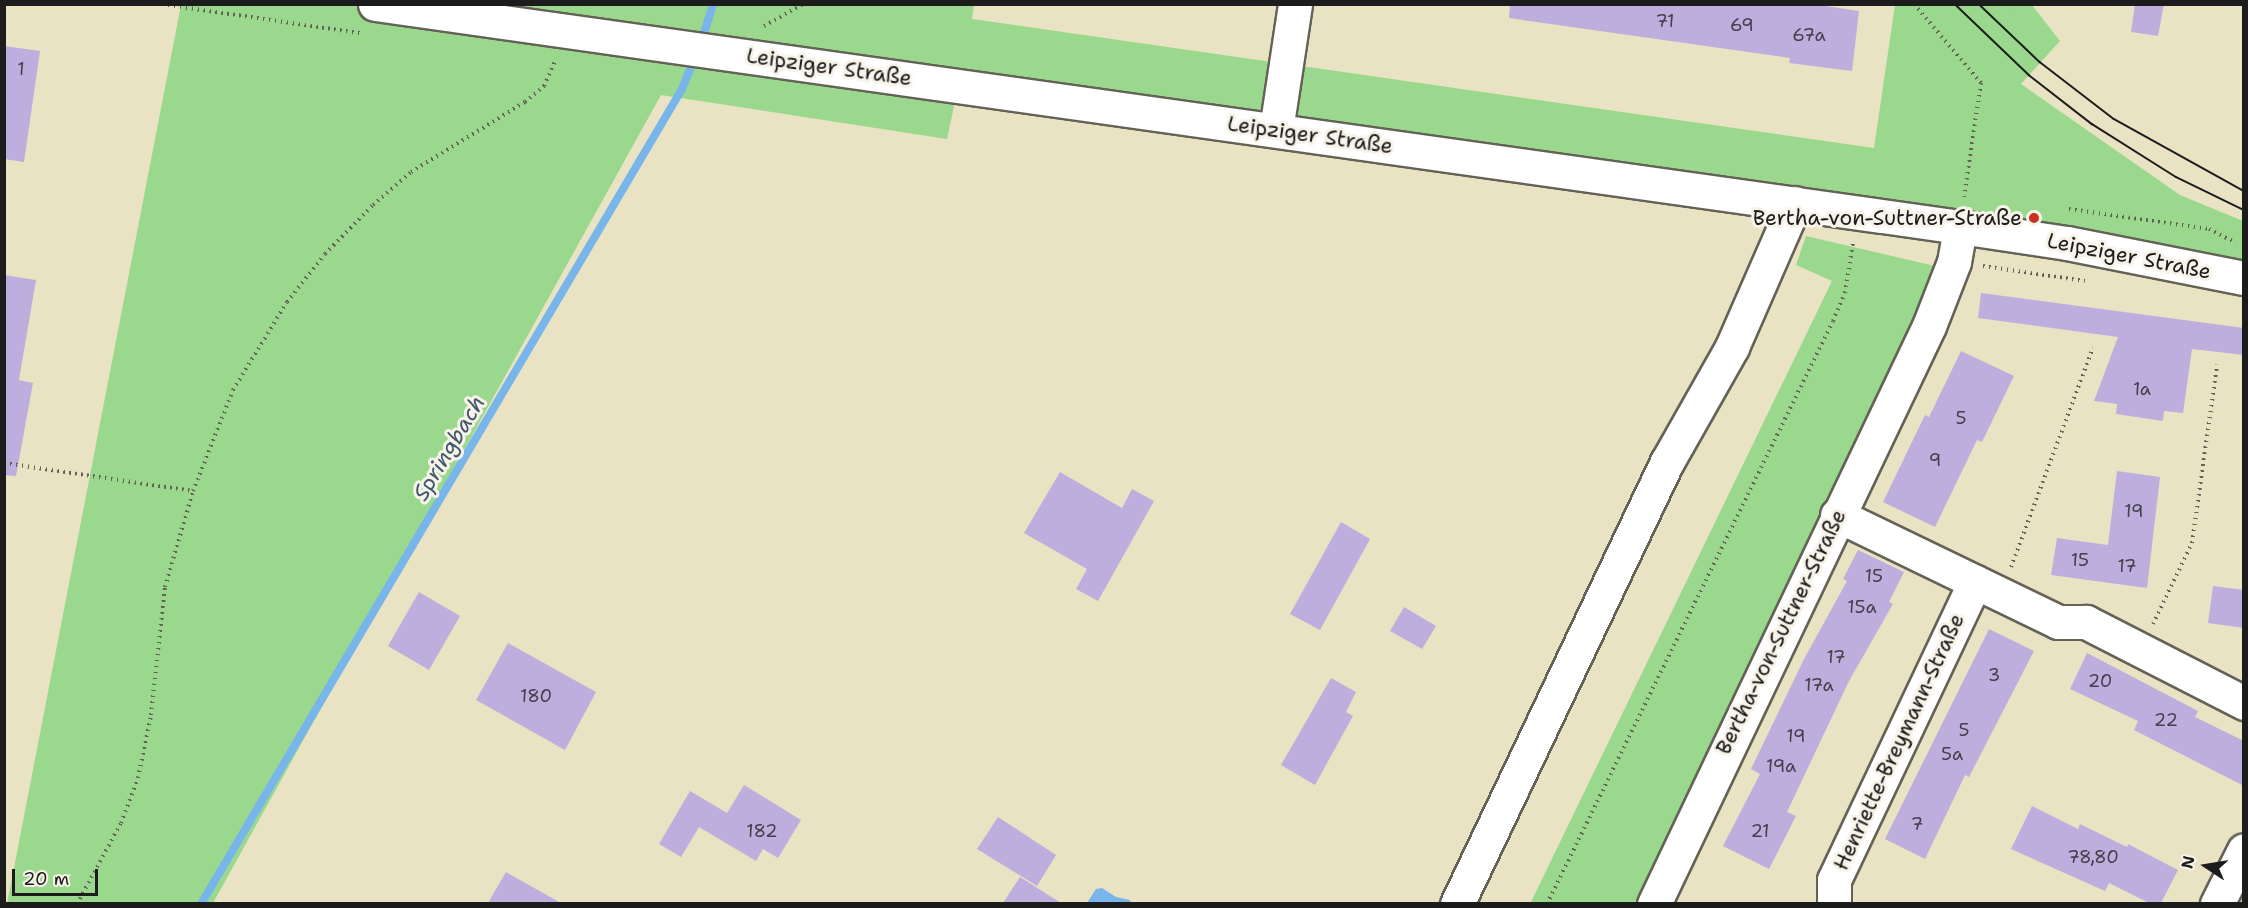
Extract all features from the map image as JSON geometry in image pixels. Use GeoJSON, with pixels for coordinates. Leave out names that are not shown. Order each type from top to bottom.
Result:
{"type":"FeatureCollection","features":[{"type":"Feature","properties":{"kind":"street","name":"Leipziger Straße"},"geometry":{"type":"LineString","coordinates":[[375,4],[557,32],[709,50],[1960,227],[2067,243],[2244,278]]}},
{"type":"Feature","properties":{"kind":"street"},"geometry":{"type":"LineString","coordinates":[[1276,130],[1295,4]]}},
{"type":"Feature","properties":{"kind":"street"},"geometry":{"type":"LineString","coordinates":[[1457,903],[1667,462],[1732,346],[1795,203]]}},
{"type":"Feature","properties":{"kind":"street","name":"Bertha-von-Suttner-Straße"},"geometry":{"type":"LineString","coordinates":[[1654,903],[1929,326],[1954,262],[1960,227]]}},
{"type":"Feature","properties":{"kind":"street"},"geometry":{"type":"LineString","coordinates":[[1837,515],[2058,622],[2086,622],[2244,703]]}},
{"type":"Feature","properties":{"kind":"street","name":"Henriette-Breymann-Straße"},"geometry":{"type":"LineString","coordinates":[[1834,903],[1834,880],[1988,588]]}},
{"type":"Feature","properties":{"kind":"street"},"geometry":{"type":"LineString","coordinates":[[2217,903],[2244,850]]}},
{"type":"Feature","properties":{"kind":"path"},"geometry":{"type":"LineString","coordinates":[[758,30],[804,4]]}},
{"type":"Feature","properties":{"kind":"path"},"geometry":{"type":"LineString","coordinates":[[1914,4],[1956,49],[1981,83],[1960,227]]}},
{"type":"Feature","properties":{"kind":"path"},"geometry":{"type":"LineString","coordinates":[[2009,4],[2013,9]]}},
{"type":"Feature","properties":{"kind":"path"},"geometry":{"type":"LineString","coordinates":[[77,903],[121,823],[138,778],[151,715],[163,598],[193,491],[233,390],[287,302],[325,254],[411,172],[525,102],[543,86],[556,62],[557,32]]}},
{"type":"Feature","properties":{"kind":"path"},"geometry":{"type":"LineString","coordinates":[[1547,903],[1833,321],[1845,293],[1853,238]]}},
{"type":"Feature","properties":{"kind":"path"},"geometry":{"type":"LineString","coordinates":[[1988,588],[2093,348]]}},
{"type":"Feature","properties":{"kind":"path"},"geometry":{"type":"LineString","coordinates":[[2141,650],[2192,543],[2217,365]]}},
{"type":"Feature","properties":{"kind":"path"},"geometry":{"type":"LineString","coordinates":[[4,463],[193,491]]}},
{"type":"Feature","properties":{"kind":"green space"},"geometry":{"type":"Polygon","coordinates":[[[181,5],[974,5],[972,19],[1874,148],[1895,5],[2032,5],[2060,41],[2021,84],[2180,195],[2243,221],[2243,283],[960,79],[963,64],[947,139],[661,95],[213,903],[7,904],[181,5]]]}},
{"type":"Feature","properties":{"kind":"green space"},"geometry":{"type":"Polygon","coordinates":[[[1806,236],[1935,266],[1934,278],[1643,903],[1530,904],[1832,281],[1796,265],[1806,236]]]}},
{"type":"Feature","properties":{"kind":"water"},"geometry":{"type":"Polygon","coordinates":[[[1102,888],[1116,897],[1130,900],[1131,903],[1087,903],[1096,889],[1102,888]]]}},
{"type":"Feature","properties":{"kind":"building"},"geometry":{"type":"Polygon","coordinates":[[[1510,4],[1812,4],[1859,11],[1852,71],[1789,63],[1790,58],[1509,18],[1510,4]]]}},
{"type":"Feature","properties":{"kind":"building"},"geometry":{"type":"Polygon","coordinates":[[[2135,4],[2164,4],[2158,36],[2131,32],[2135,4]]]}},
{"type":"Feature","properties":{"kind":"building"},"geometry":{"type":"Polygon","coordinates":[[[4,46],[40,51],[24,162],[4,159],[4,46]]]}},
{"type":"Feature","properties":{"kind":"building"},"geometry":{"type":"Polygon","coordinates":[[[4,275],[36,280],[19,380],[33,383],[16,476],[4,475],[4,275]]]}},
{"type":"Feature","properties":{"kind":"building"},"geometry":{"type":"Polygon","coordinates":[[[1981,293],[2244,328],[2244,355],[2192,349],[2183,413],[2164,411],[2163,421],[2116,414],[2117,404],[2094,401],[2118,337],[1978,318],[1981,293]]]}},
{"type":"Feature","properties":{"kind":"building"},"geometry":{"type":"Polygon","coordinates":[[[1961,351],[2014,376],[1982,442],[1977,440],[1935,527],[1883,502],[1925,415],[1929,417],[1961,351]]]}},
{"type":"Feature","properties":{"kind":"building"},"geometry":{"type":"Polygon","coordinates":[[[2117,471],[2160,477],[2147,588],[2051,575],[2057,538],[2108,545],[2117,471]]]}},
{"type":"Feature","properties":{"kind":"building"},"geometry":{"type":"Polygon","coordinates":[[[1060,472],[1122,508],[1132,489],[1154,501],[1098,601],[1076,589],[1087,569],[1024,533],[1060,472]]]}},
{"type":"Feature","properties":{"kind":"building"},"geometry":{"type":"Polygon","coordinates":[[[1341,522],[1370,539],[1320,630],[1290,614],[1341,522]]]}},
{"type":"Feature","properties":{"kind":"building"},"geometry":{"type":"Polygon","coordinates":[[[1858,550],[1904,572],[1889,602],[1893,604],[1849,681],[1787,812],[1796,816],[1769,869],[1723,846],[1760,774],[1751,769],[1804,659],[1847,581],[1843,579],[1858,550]]]}},
{"type":"Feature","properties":{"kind":"building"},"geometry":{"type":"Polygon","coordinates":[[[2213,586],[2244,590],[2244,628],[2208,623],[2213,586]]]}},
{"type":"Feature","properties":{"kind":"building"},"geometry":{"type":"Polygon","coordinates":[[[419,592],[460,616],[429,670],[388,646],[419,592]]]}},
{"type":"Feature","properties":{"kind":"building"},"geometry":{"type":"Polygon","coordinates":[[[1404,607],[1436,626],[1422,649],[1390,631],[1404,607]]]}},
{"type":"Feature","properties":{"kind":"building"},"geometry":{"type":"Polygon","coordinates":[[[1989,629],[2034,651],[1969,777],[1965,775],[1925,859],[1885,839],[1989,629]]]}},
{"type":"Feature","properties":{"kind":"building"},"geometry":{"type":"Polygon","coordinates":[[[508,643],[596,692],[565,750],[476,700],[508,643]]]}},
{"type":"Feature","properties":{"kind":"building"},"geometry":{"type":"Polygon","coordinates":[[[2087,653],[2198,711],[2195,717],[2244,741],[2244,786],[2134,730],[2138,721],[2070,689],[2087,653]]]}},
{"type":"Feature","properties":{"kind":"building"},"geometry":{"type":"Polygon","coordinates":[[[1331,678],[1356,692],[1346,712],[1353,716],[1315,785],[1281,765],[1331,678]]]}},
{"type":"Feature","properties":{"kind":"building"},"geometry":{"type":"Polygon","coordinates":[[[744,785],[801,820],[778,858],[763,849],[756,861],[699,827],[681,857],[659,844],[690,791],[727,813],[744,785]]]}},
{"type":"Feature","properties":{"kind":"building"},"geometry":{"type":"Polygon","coordinates":[[[2032,806],[2078,829],[2080,824],[2127,847],[2128,844],[2178,870],[2161,903],[2149,903],[2109,883],[2105,891],[2011,849],[2032,806]]]}},
{"type":"Feature","properties":{"kind":"building"},"geometry":{"type":"Polygon","coordinates":[[[998,817],[1056,855],[1037,886],[977,849],[998,817]]]}},
{"type":"Feature","properties":{"kind":"building"},"geometry":{"type":"Polygon","coordinates":[[[506,872],[561,903],[488,903],[506,872]]]}},
{"type":"Feature","properties":{"kind":"building"},"geometry":{"type":"Polygon","coordinates":[[[1020,877],[1061,903],[1003,903],[1020,877]]]}},
{"type":"Feature","properties":{"kind":"waterway","name":"Springbach"},"geometry":{"type":"LineString","coordinates":[[701,42],[713,4]]}},
{"type":"Feature","properties":{"kind":"waterway","name":"Springbach"},"geometry":{"type":"LineString","coordinates":[[201,904],[682,89],[695,57]]}},
{"type":"Feature","properties":{"kind":"tram line"},"geometry":{"type":"LineString","coordinates":[[1955,4],[2029,75],[2092,124],[2176,177],[2244,210]]}},
{"type":"Feature","properties":{"kind":"tram line"},"geometry":{"type":"LineString","coordinates":[[1979,4],[2040,62],[2114,119],[2244,191]]}},
{"type":"Feature","properties":{"kind":"place","name":"Bertha-von-Suttner-Straße"},"geometry":{"type":"Point","coordinates":[2034,218]}}]}
